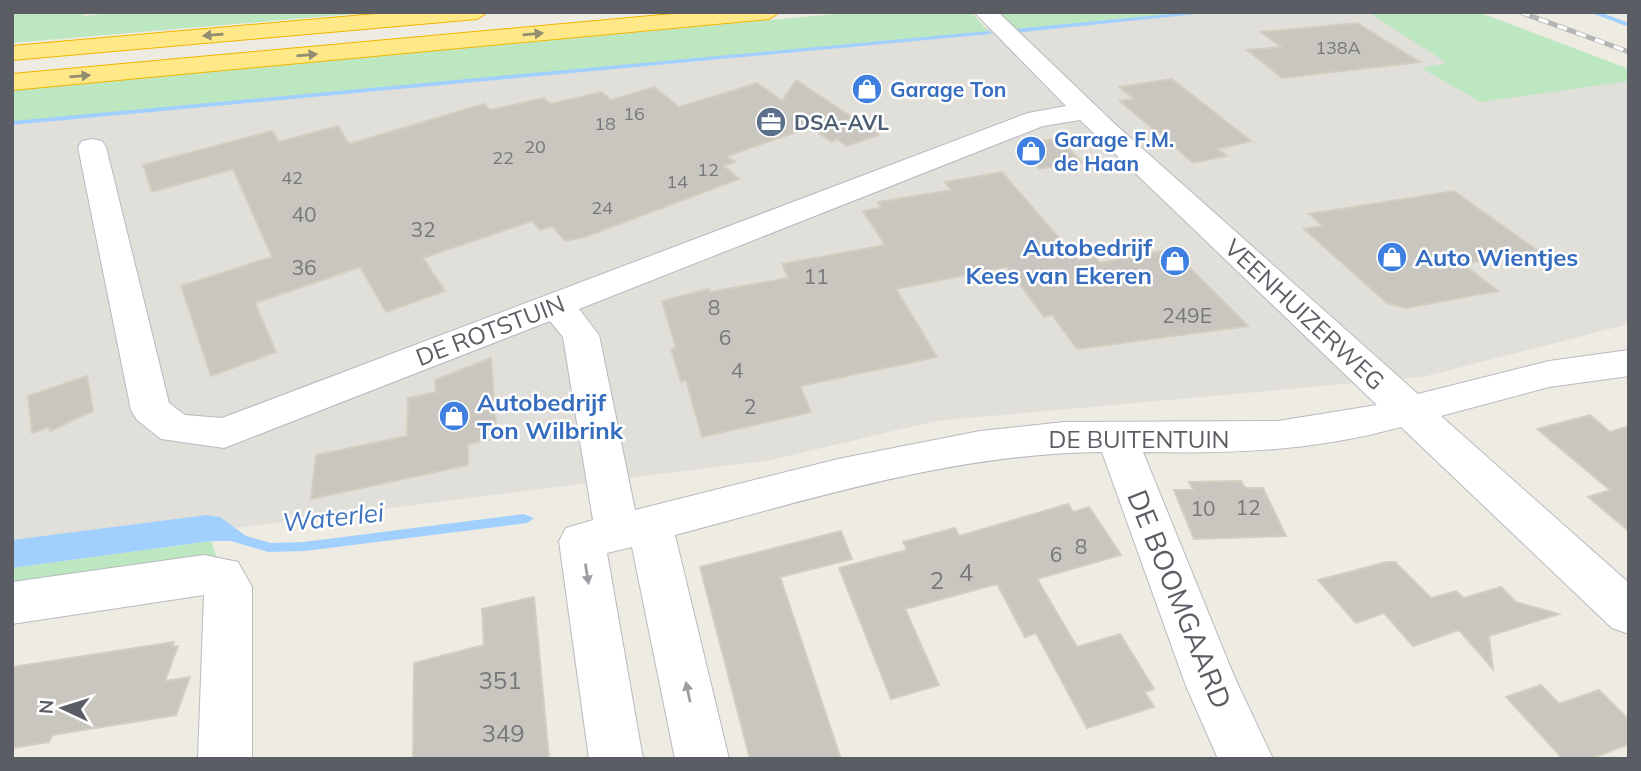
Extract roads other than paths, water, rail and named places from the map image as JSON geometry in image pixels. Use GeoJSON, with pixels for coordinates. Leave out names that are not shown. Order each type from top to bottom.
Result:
{"type":"FeatureCollection","features":[{"type":"Feature","properties":{"kind":"highway"},"geometry":{"type":"LineString","coordinates":[[12,53],[477,12]]}},
{"type":"Feature","properties":{"kind":"highway"},"geometry":{"type":"LineString","coordinates":[[12,82],[769,12]]}},
{"type":"Feature","properties":{"kind":"street","name":"VEENHUIZERWEG"},"geometry":{"type":"LineString","coordinates":[[985,12],[1085,111],[1629,613]]}},
{"type":"Feature","properties":{"kind":"street","name":"DE ROTSTUIN"},"geometry":{"type":"LineString","coordinates":[[92,147],[151,410],[175,429],[224,433],[1037,119],[1085,111]]}},
{"type":"Feature","properties":{"kind":"street"},"geometry":{"type":"LineString","coordinates":[[555,304],[580,335],[702,759]]}},
{"type":"Feature","properties":{"kind":"street","name":"DE BUITENTUIN"},"geometry":{"type":"LineString","coordinates":[[634,527],[945,450],[1031,440],[1274,437],[1362,424],[1543,374],[1629,363]]}},
{"type":"Feature","properties":{"kind":"street","name":"DE BOOMGAARD"},"geometry":{"type":"LineString","coordinates":[[1117,438],[1212,686],[1246,759]]}},
{"type":"Feature","properties":{"kind":"street"},"geometry":{"type":"LineString","coordinates":[[615,759],[582,541],[634,527]]}},
{"type":"Feature","properties":{"kind":"street"},"geometry":{"type":"LineString","coordinates":[[12,603],[204,575],[221,576],[228,587],[225,759]]}},
{"type":"Feature","properties":{"kind":"water"},"geometry":{"type":"Polygon","coordinates":[[[524,514],[534,518],[527,523],[305,551],[268,552],[231,541],[211,541],[12,568],[12,540],[207,515],[220,517],[246,536],[271,543],[304,542],[524,514]]]}},
{"type":"Feature","properties":{"kind":"waterway"},"geometry":{"type":"LineString","coordinates":[[1014,31],[1213,12]]}},
{"type":"Feature","properties":{"kind":"waterway"},"geometry":{"type":"LineString","coordinates":[[1592,12],[1629,25]]}},
{"type":"Feature","properties":{"kind":"waterway"},"geometry":{"type":"LineString","coordinates":[[12,123],[989,33]]}},
{"type":"Feature","properties":{"kind":"railway"},"geometry":{"type":"LineString","coordinates":[[1520,12],[1629,52]]}},
{"type":"Feature","properties":{"kind":"place","name":"Garage Ton"},"geometry":{"type":"Point","coordinates":[867,89]}},
{"type":"Feature","properties":{"kind":"place","name":"DSA-AVL"},"geometry":{"type":"Point","coordinates":[771,122]}},
{"type":"Feature","properties":{"kind":"place","name":"Garage F.M. de Haan"},"geometry":{"type":"Point","coordinates":[1031,151]}},
{"type":"Feature","properties":{"kind":"place","name":"Auto Wientjes"},"geometry":{"type":"Point","coordinates":[1392,257]}},
{"type":"Feature","properties":{"kind":"place","name":"Autobedrijf Kees van Ekeren"},"geometry":{"type":"Point","coordinates":[1175,261]}},
{"type":"Feature","properties":{"kind":"place","name":"Autobedrijf Ton Wilbrink"},"geometry":{"type":"Point","coordinates":[454,416]}},
{"type":"Feature","properties":{"kind":"water label","name":"Waterlei"},"geometry":{"type":"Point","coordinates":[333,517]}}]}
